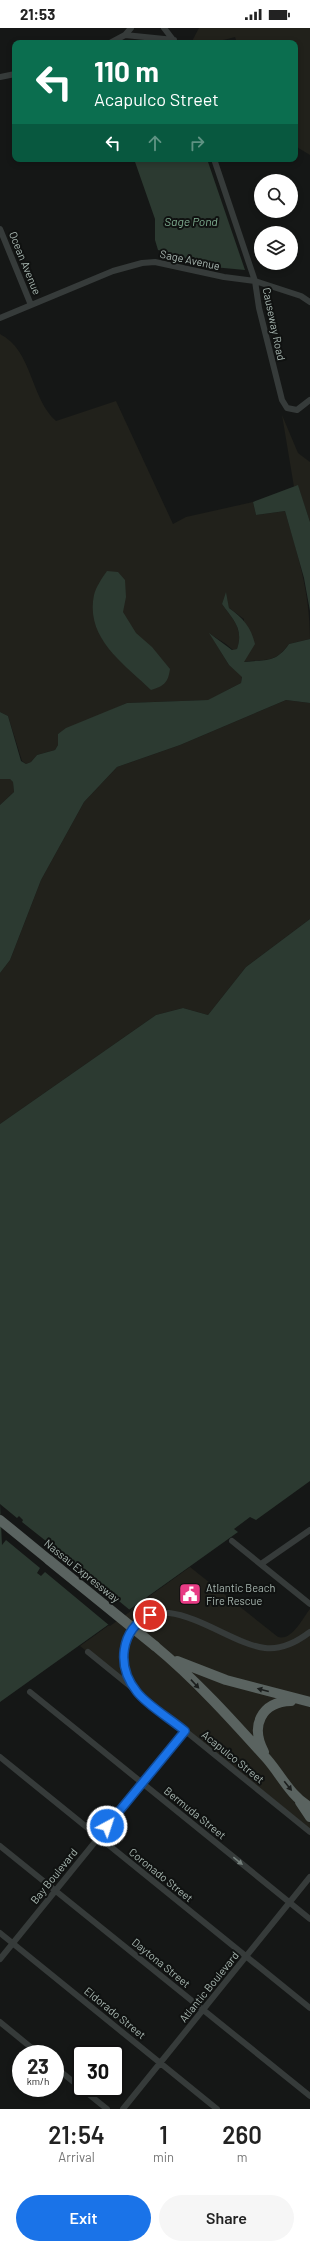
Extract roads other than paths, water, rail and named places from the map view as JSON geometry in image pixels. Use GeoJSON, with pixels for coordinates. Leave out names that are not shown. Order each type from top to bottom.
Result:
{"type":"FeatureCollection","features":[{"type":"Feature","properties":{"kind":"highway","name":"Nassau Expressway"},"geometry":{"type":"LineString","coordinates":[[0,1520],[168,1656],[205,1674],[305,1701]]}},
{"type":"Feature","properties":{"kind":"highway","name":"Nassau Expressway"},"geometry":{"type":"LineString","coordinates":[[168,1656],[268,1761],[298,1799],[310,1807]]}},
{"type":"Feature","properties":{"kind":"highway"},"geometry":{"type":"LineString","coordinates":[[268,1761],[260,1746],[258,1732],[259,1721],[264,1711],[271,1704],[281,1701],[305,1701]]}},
{"type":"Feature","properties":{"kind":"highway"},"geometry":{"type":"LineString","coordinates":[[298,1799],[310,1817]]}},
{"type":"Feature","properties":{"kind":"street"},"geometry":{"type":"LineString","coordinates":[[116,40],[125,35],[131,28]]}},
{"type":"Feature","properties":{"kind":"street"},"geometry":{"type":"LineString","coordinates":[[164,28],[174,40]]}},
{"type":"Feature","properties":{"kind":"street"},"geometry":{"type":"LineString","coordinates":[[125,35],[167,40]]}},
{"type":"Feature","properties":{"kind":"street"},"geometry":{"type":"LineString","coordinates":[[0,77],[12,75]]}},
{"type":"Feature","properties":{"kind":"street","name":"Causeway Road"},"geometry":{"type":"LineString","coordinates":[[215,162],[255,281],[259,308],[283,403],[287,408],[297,410],[310,400]]}},
{"type":"Feature","properties":{"kind":"street","name":"Ocean Avenue"},"geometry":{"type":"LineString","coordinates":[[0,229],[31,305]]}},
{"type":"Feature","properties":{"kind":"street","name":"Sage Avenue"},"geometry":{"type":"LineString","coordinates":[[0,318],[112,271],[142,263],[155,262],[224,277],[255,281],[310,300]]}},
{"type":"Feature","properties":{"kind":"street"},"geometry":{"type":"LineString","coordinates":[[261,1564],[310,1530]]}},
{"type":"Feature","properties":{"kind":"street"},"geometry":{"type":"LineString","coordinates":[[232,1541],[310,1604]]}},
{"type":"Feature","properties":{"kind":"street"},"geometry":{"type":"LineString","coordinates":[[138,1692],[128,1676],[123,1659],[125,1644],[135,1626],[144,1618],[161,1612],[177,1614],[200,1622],[245,1642],[265,1648],[288,1645],[310,1632]]}},
{"type":"Feature","properties":{"kind":"street","name":"Acapulco Street"},"geometry":{"type":"LineString","coordinates":[[88,1652],[310,1832]]}},
{"type":"Feature","properties":{"kind":"street","name":"Bermuda Street"},"geometry":{"type":"LineString","coordinates":[[30,1692],[310,1919]]}},
{"type":"Feature","properties":{"kind":"street","name":"Bay Boulevard"},"geometry":{"type":"LineString","coordinates":[[0,1959],[185,1731]]}},
{"type":"Feature","properties":{"kind":"street","name":"Coronado Street"},"geometry":{"type":"LineString","coordinates":[[0,1757],[310,2008]]}},
{"type":"Feature","properties":{"kind":"street","name":"Daytona Street"},"geometry":{"type":"LineString","coordinates":[[0,1846],[310,2096]]}},
{"type":"Feature","properties":{"kind":"street","name":"Atlantic Boulevard"},"geometry":{"type":"LineString","coordinates":[[123,2109],[310,1877]]}},
{"type":"Feature","properties":{"kind":"street","name":"Eldorado Street"},"geometry":{"type":"LineString","coordinates":[[0,1933],[217,2109]]}},
{"type":"Feature","properties":{"kind":"street"},"geometry":{"type":"LineString","coordinates":[[0,2022],[29,2045]]}},
{"type":"Feature","properties":{"kind":"street"},"geometry":{"type":"LineString","coordinates":[[64,2074],[72,2081]]}},
{"type":"Feature","properties":{"kind":"street"},"geometry":{"type":"LineString","coordinates":[[92,2097],[107,2109]]}},
{"type":"Feature","properties":{"kind":"water","name":"Sage Pond"},"geometry":{"type":"Polygon","coordinates":[[[135,162],[208,162],[245,270],[213,267],[158,250],[155,240],[155,219],[135,162]]]}},
{"type":"Feature","properties":{"kind":"water"},"geometry":{"type":"Polygon","coordinates":[[[298,485],[310,522],[310,611],[304,578],[285,511],[256,515],[253,502],[298,485]]]}},
{"type":"Feature","properties":{"kind":"water"},"geometry":{"type":"Polygon","coordinates":[[[107,571],[118,572],[125,580],[126,597],[123,612],[136,633],[152,647],[170,669],[167,681],[159,687],[151,690],[119,660],[101,638],[95,625],[93,611],[94,595],[107,571]]]}},
{"type":"Feature","properties":{"kind":"water"},"geometry":{"type":"Polygon","coordinates":[[[226,592],[229,608],[246,623],[255,644],[244,662],[274,658],[279,655],[289,644],[310,639],[310,703],[286,700],[180,745],[117,767],[84,802],[41,880],[10,960],[0,973],[0,805],[14,792],[13,782],[10,779],[0,779],[0,712],[8,716],[21,761],[26,764],[31,762],[37,755],[55,750],[58,745],[58,734],[66,728],[127,703],[208,700],[241,683],[242,677],[229,665],[209,633],[232,650],[237,649],[239,642],[238,630],[222,604],[226,592]]]}},
{"type":"Feature","properties":{"kind":"water"},"geometry":{"type":"Polygon","coordinates":[[[310,919],[310,1481],[256,1520],[250,1517],[234,1529],[238,1532],[0,1702],[0,1124],[156,1015],[183,1008],[208,1015],[246,967],[310,919]]]}},
{"type":"Feature","properties":{"kind":"place","name":"Atlantic Beach Fire Rescue"},"geometry":{"type":"Point","coordinates":[190,1594]}}]}
